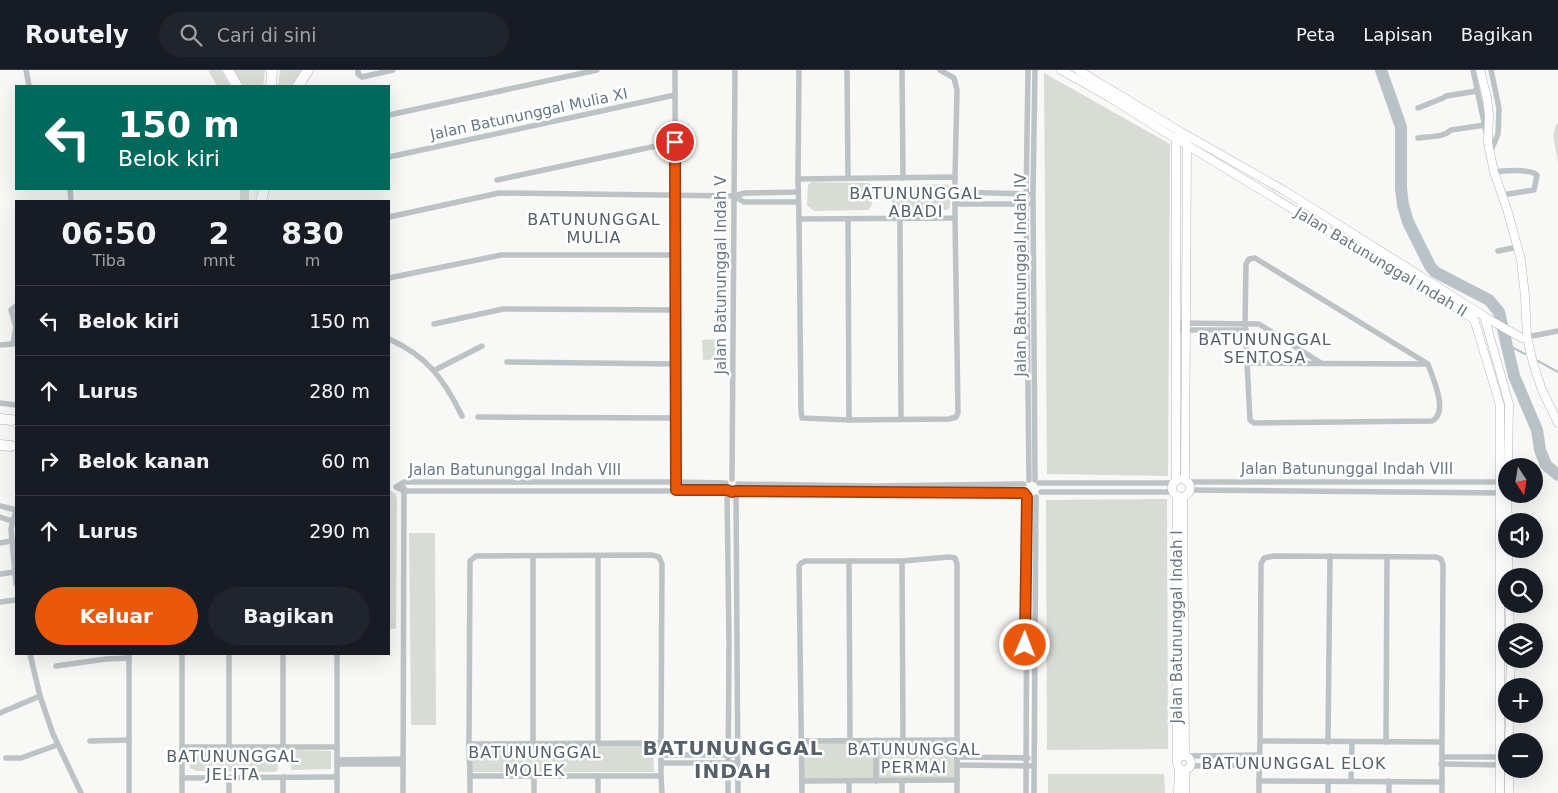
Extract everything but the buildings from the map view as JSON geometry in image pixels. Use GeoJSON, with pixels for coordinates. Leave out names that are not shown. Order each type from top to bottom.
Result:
{"type":"FeatureCollection","features":[{"type":"Feature","properties":{"kind":"highway"},"geometry":{"type":"LineString","coordinates":[[228,70],[236,85]]}},
{"type":"Feature","properties":{"kind":"highway"},"geometry":{"type":"LineString","coordinates":[[271,85],[272,70]]}},
{"type":"Feature","properties":{"kind":"highway"},"geometry":{"type":"LineString","coordinates":[[299,85],[308,70]]}},
{"type":"Feature","properties":{"kind":"highway"},"geometry":{"type":"LineString","coordinates":[[0,419],[12,420]]}},
{"type":"Feature","properties":{"kind":"highway"},"geometry":{"type":"LineString","coordinates":[[0,445],[11,446]]}},
{"type":"Feature","properties":{"kind":"street"},"geometry":{"type":"LineString","coordinates":[[26,70],[29,85]]}},
{"type":"Feature","properties":{"kind":"street"},"geometry":{"type":"LineString","coordinates":[[358,70],[358,74],[362,76],[392,70]]}},
{"type":"Feature","properties":{"kind":"street"},"geometry":{"type":"LineString","coordinates":[[390,115],[597,70]]}},
{"type":"Feature","properties":{"kind":"street"},"geometry":{"type":"LineString","coordinates":[[675,70],[676,490]]}},
{"type":"Feature","properties":{"kind":"street","name":"Jalan Batununggal Indah V"},"geometry":{"type":"LineString","coordinates":[[732,480],[735,70]]}},
{"type":"Feature","properties":{"kind":"street"},"geometry":{"type":"LineString","coordinates":[[799,70],[800,411],[802,418],[849,420],[949,419],[956,417],[958,413],[955,204],[958,90],[954,78],[940,70]]}},
{"type":"Feature","properties":{"kind":"street"},"geometry":{"type":"LineString","coordinates":[[846,70],[848,178]]}},
{"type":"Feature","properties":{"kind":"street"},"geometry":{"type":"LineString","coordinates":[[902,70],[903,178]]}},
{"type":"Feature","properties":{"kind":"street","name":"Jalan Batununggal Indah IV"},"geometry":{"type":"LineString","coordinates":[[1028,70],[1026,204],[1032,482]]}},
{"type":"Feature","properties":{"kind":"street","name":"Jalan Batununggal Indah IV"},"geometry":{"type":"LineString","coordinates":[[1032,482],[1035,70]]}},
{"type":"Feature","properties":{"kind":"street","name":"Jalan Batununggal Indah II"},"geometry":{"type":"LineString","coordinates":[[1061,70],[1109,97],[1474,319],[1500,405],[1502,458]]}},
{"type":"Feature","properties":{"kind":"street","name":"Jalan Batununggal Indah II"},"geometry":{"type":"LineString","coordinates":[[1078,70],[1286,191],[1484,316],[1509,404],[1508,458]]}},
{"type":"Feature","properties":{"kind":"street"},"geometry":{"type":"LineString","coordinates":[[1473,70],[1494,172],[1518,247],[1526,296],[1525,338],[1542,390],[1558,423]]}},
{"type":"Feature","properties":{"kind":"street"},"geometry":{"type":"LineString","coordinates":[[1480,70],[1489,114],[1488,143]]}},
{"type":"Feature","properties":{"kind":"street"},"geometry":{"type":"LineString","coordinates":[[1490,153],[1498,134],[1499,116],[1492,70]]}},
{"type":"Feature","properties":{"kind":"street"},"geometry":{"type":"LineString","coordinates":[[1418,108],[1446,96],[1477,91]]}},
{"type":"Feature","properties":{"kind":"street","name":"Jalan Batununggal Mulia XI"},"geometry":{"type":"LineString","coordinates":[[390,157],[675,96]]}},
{"type":"Feature","properties":{"kind":"street"},"geometry":{"type":"LineString","coordinates":[[1418,138],[1447,134],[1451,130],[1485,126]]}},
{"type":"Feature","properties":{"kind":"street"},"geometry":{"type":"LineString","coordinates":[[1041,492],[1187,494],[1182,483],[1176,327],[1176,139],[1184,133],[1187,145],[1186,327],[1182,483]]}},
{"type":"Feature","properties":{"kind":"street"},"geometry":{"type":"LineString","coordinates":[[497,180],[675,142]]}},
{"type":"Feature","properties":{"kind":"street"},"geometry":{"type":"LineString","coordinates":[[1494,172],[1508,170],[1533,172],[1537,175],[1534,190],[1502,195]]}},
{"type":"Feature","properties":{"kind":"street"},"geometry":{"type":"LineString","coordinates":[[798,179],[955,177]]}},
{"type":"Feature","properties":{"kind":"street"},"geometry":{"type":"LineString","coordinates":[[390,217],[499,193],[734,196],[745,193],[798,192]]}},
{"type":"Feature","properties":{"kind":"street"},"geometry":{"type":"LineString","coordinates":[[955,192],[1033,194]]}},
{"type":"Feature","properties":{"kind":"street"},"geometry":{"type":"LineString","coordinates":[[734,196],[744,202],[798,202]]}},
{"type":"Feature","properties":{"kind":"street"},"geometry":{"type":"LineString","coordinates":[[955,204],[1033,204]]}},
{"type":"Feature","properties":{"kind":"street"},"geometry":{"type":"LineString","coordinates":[[900,218],[902,419]]}},
{"type":"Feature","properties":{"kind":"street"},"geometry":{"type":"LineString","coordinates":[[799,220],[956,218]]}},
{"type":"Feature","properties":{"kind":"street"},"geometry":{"type":"LineString","coordinates":[[848,219],[849,420]]}},
{"type":"Feature","properties":{"kind":"street"},"geometry":{"type":"LineString","coordinates":[[1498,251],[1518,247]]}},
{"type":"Feature","properties":{"kind":"street"},"geometry":{"type":"LineString","coordinates":[[390,278],[501,255],[676,255]]}},
{"type":"Feature","properties":{"kind":"street"},"geometry":{"type":"LineString","coordinates":[[1249,258],[1255,258],[1428,364],[1438,393],[1440,412],[1432,421],[1254,423],[1250,420],[1248,414],[1247,363],[1246,264],[1249,258]]}},
{"type":"Feature","properties":{"kind":"street"},"geometry":{"type":"LineString","coordinates":[[15,307],[11,310],[15,324]]}},
{"type":"Feature","properties":{"kind":"street"},"geometry":{"type":"LineString","coordinates":[[434,324],[503,309],[676,310]]}},
{"type":"Feature","properties":{"kind":"street"},"geometry":{"type":"LineString","coordinates":[[1474,319],[1484,316],[1525,338],[1558,331]]}},
{"type":"Feature","properties":{"kind":"street"},"geometry":{"type":"LineString","coordinates":[[1176,327],[1246,327],[1259,324],[1321,363]]}},
{"type":"Feature","properties":{"kind":"street"},"geometry":{"type":"LineString","coordinates":[[0,345],[13,344],[15,333]]}},
{"type":"Feature","properties":{"kind":"street"},"geometry":{"type":"LineString","coordinates":[[390,339],[405,346],[435,370],[462,416]]}},
{"type":"Feature","properties":{"kind":"street"},"geometry":{"type":"LineString","coordinates":[[435,370],[482,346]]}},
{"type":"Feature","properties":{"kind":"street"},"geometry":{"type":"LineString","coordinates":[[506,362],[676,364]]}},
{"type":"Feature","properties":{"kind":"street"},"geometry":{"type":"LineString","coordinates":[[1247,363],[1428,364]]}},
{"type":"Feature","properties":{"kind":"street"},"geometry":{"type":"LineString","coordinates":[[0,403],[15,405]]}},
{"type":"Feature","properties":{"kind":"street"},"geometry":{"type":"LineString","coordinates":[[478,418],[676,418]]}},
{"type":"Feature","properties":{"kind":"street"},"geometry":{"type":"LineString","coordinates":[[728,793],[729,642],[726,483],[732,480],[738,484],[736,491],[738,793]]}},
{"type":"Feature","properties":{"kind":"street"},"geometry":{"type":"LineString","coordinates":[[404,482],[404,793]]}},
{"type":"Feature","properties":{"kind":"street","name":"Jalan Batununggal Indah VIII"},"geometry":{"type":"LineString","coordinates":[[396,487],[404,482],[726,483]]}},
{"type":"Feature","properties":{"kind":"street"},"geometry":{"type":"LineString","coordinates":[[1026,793],[1025,495],[1032,482],[1041,488],[1041,492]]}},
{"type":"Feature","properties":{"kind":"street","name":"Jalan Batununggal Indah VIII"},"geometry":{"type":"LineString","coordinates":[[736,491],[874,489],[1032,482],[1498,482]]}},
{"type":"Feature","properties":{"kind":"street","name":"Jalan Batununggal Indah VIII"},"geometry":{"type":"LineString","coordinates":[[1182,483],[1498,493]]}},
{"type":"Feature","properties":{"kind":"street","name":"Jalan Batununggal Indah I"},"geometry":{"type":"LineString","coordinates":[[1182,483],[1172,487],[1178,495],[1184,757]]}},
{"type":"Feature","properties":{"kind":"street","name":"Jalan Batununggal Indah VIII"},"geometry":{"type":"LineString","coordinates":[[738,484],[1025,495],[1036,498]]}},
{"type":"Feature","properties":{"kind":"street"},"geometry":{"type":"LineString","coordinates":[[390,487],[396,487]]}},
{"type":"Feature","properties":{"kind":"street","name":"Jalan Batununggal Indah VIII"},"geometry":{"type":"LineString","coordinates":[[396,487],[404,491],[727,490]]}},
{"type":"Feature","properties":{"kind":"street"},"geometry":{"type":"LineString","coordinates":[[727,490],[736,491]]}},
{"type":"Feature","properties":{"kind":"street"},"geometry":{"type":"LineString","coordinates":[[1034,793],[1036,498],[1041,492]]}},
{"type":"Feature","properties":{"kind":"street","name":"Jalan Batununggal Indah II"},"geometry":{"type":"LineString","coordinates":[[1503,733],[1504,503]]}},
{"type":"Feature","properties":{"kind":"street"},"geometry":{"type":"LineString","coordinates":[[0,506],[15,510]]}},
{"type":"Feature","properties":{"kind":"street"},"geometry":{"type":"LineString","coordinates":[[0,574],[15,572],[11,529],[15,513]]}},
{"type":"Feature","properties":{"kind":"street"},"geometry":{"type":"LineString","coordinates":[[0,517],[12,521]]}},
{"type":"Feature","properties":{"kind":"street"},"geometry":{"type":"LineString","coordinates":[[0,543],[12,541]]}},
{"type":"Feature","properties":{"kind":"street"},"geometry":{"type":"LineString","coordinates":[[470,793],[470,561],[476,556],[652,555],[659,557],[662,564],[662,793]]}},
{"type":"Feature","properties":{"kind":"street"},"geometry":{"type":"LineString","coordinates":[[533,556],[533,744]]}},
{"type":"Feature","properties":{"kind":"street"},"geometry":{"type":"LineString","coordinates":[[598,556],[598,744]]}},
{"type":"Feature","properties":{"kind":"street"},"geometry":{"type":"LineString","coordinates":[[1260,793],[1261,564],[1264,558],[1274,556],[1330,556],[1436,557],[1441,559],[1443,565],[1442,793]]}},
{"type":"Feature","properties":{"kind":"street"},"geometry":{"type":"LineString","coordinates":[[1328,742],[1330,556]]}},
{"type":"Feature","properties":{"kind":"street"},"geometry":{"type":"LineString","coordinates":[[802,793],[799,566],[806,560],[902,561],[949,557],[955,558],[957,564],[957,793]]}},
{"type":"Feature","properties":{"kind":"street"},"geometry":{"type":"LineString","coordinates":[[1386,742],[1387,557]]}},
{"type":"Feature","properties":{"kind":"street"},"geometry":{"type":"LineString","coordinates":[[849,561],[850,740]]}},
{"type":"Feature","properties":{"kind":"street"},"geometry":{"type":"LineString","coordinates":[[902,561],[903,740]]}},
{"type":"Feature","properties":{"kind":"street"},"geometry":{"type":"LineString","coordinates":[[0,602],[15,600]]}},
{"type":"Feature","properties":{"kind":"street"},"geometry":{"type":"LineString","coordinates":[[729,642],[737,642]]}},
{"type":"Feature","properties":{"kind":"street"},"geometry":{"type":"LineString","coordinates":[[1025,645],[1035,645]]}},
{"type":"Feature","properties":{"kind":"street"},"geometry":{"type":"LineString","coordinates":[[30,655],[40,696],[57,745],[81,793]]}},
{"type":"Feature","properties":{"kind":"street"},"geometry":{"type":"LineString","coordinates":[[182,655],[182,793]]}},
{"type":"Feature","properties":{"kind":"street"},"geometry":{"type":"LineString","coordinates":[[229,655],[229,747]]}},
{"type":"Feature","properties":{"kind":"street"},"geometry":{"type":"LineString","coordinates":[[283,655],[283,747]]}},
{"type":"Feature","properties":{"kind":"street"},"geometry":{"type":"LineString","coordinates":[[337,655],[337,793]]}},
{"type":"Feature","properties":{"kind":"street"},"geometry":{"type":"LineString","coordinates":[[56,666],[129,656],[129,793]]}},
{"type":"Feature","properties":{"kind":"street"},"geometry":{"type":"LineString","coordinates":[[0,713],[40,696]]}},
{"type":"Feature","properties":{"kind":"street"},"geometry":{"type":"LineString","coordinates":[[90,741],[129,740]]}},
{"type":"Feature","properties":{"kind":"street"},"geometry":{"type":"LineString","coordinates":[[876,740],[876,781]]}},
{"type":"Feature","properties":{"kind":"street"},"geometry":{"type":"LineString","coordinates":[[801,741],[957,740]]}},
{"type":"Feature","properties":{"kind":"street"},"geometry":{"type":"LineString","coordinates":[[1260,741],[1442,742]]}},
{"type":"Feature","properties":{"kind":"street"},"geometry":{"type":"LineString","coordinates":[[1351,781],[1352,742]]}},
{"type":"Feature","properties":{"kind":"street"},"geometry":{"type":"LineString","coordinates":[[469,744],[662,743]]}},
{"type":"Feature","properties":{"kind":"street"},"geometry":{"type":"LineString","coordinates":[[6,758],[21,758],[57,745]]}},
{"type":"Feature","properties":{"kind":"street"},"geometry":{"type":"LineString","coordinates":[[182,747],[337,746]]}},
{"type":"Feature","properties":{"kind":"street"},"geometry":{"type":"LineString","coordinates":[[662,755],[738,755]]}},
{"type":"Feature","properties":{"kind":"street"},"geometry":{"type":"LineString","coordinates":[[1260,755],[1184,757],[1177,764],[1185,768],[1260,765]]}},
{"type":"Feature","properties":{"kind":"street"},"geometry":{"type":"LineString","coordinates":[[1178,793],[1185,768],[1191,761],[1184,757]]}},
{"type":"Feature","properties":{"kind":"street"},"geometry":{"type":"LineString","coordinates":[[1442,757],[1498,761]]}},
{"type":"Feature","properties":{"kind":"street"},"geometry":{"type":"LineString","coordinates":[[957,758],[1035,758]]}},
{"type":"Feature","properties":{"kind":"street"},"geometry":{"type":"LineString","coordinates":[[337,762],[403,761]]}},
{"type":"Feature","properties":{"kind":"street"},"geometry":{"type":"LineString","coordinates":[[1441,764],[1498,761]]}},
{"type":"Feature","properties":{"kind":"street"},"geometry":{"type":"LineString","coordinates":[[662,763],[738,762]]}},
{"type":"Feature","properties":{"kind":"street"},"geometry":{"type":"LineString","coordinates":[[958,765],[1034,766]]}},
{"type":"Feature","properties":{"kind":"street"},"geometry":{"type":"LineString","coordinates":[[1185,768],[1185,793]]}},
{"type":"Feature","properties":{"kind":"street"},"geometry":{"type":"LineString","coordinates":[[470,776],[662,776]]}},
{"type":"Feature","properties":{"kind":"street"},"geometry":{"type":"LineString","coordinates":[[534,776],[534,793]]}},
{"type":"Feature","properties":{"kind":"street"},"geometry":{"type":"LineString","coordinates":[[598,776],[598,793]]}},
{"type":"Feature","properties":{"kind":"street"},"geometry":{"type":"LineString","coordinates":[[229,777],[229,793]]}},
{"type":"Feature","properties":{"kind":"street"},"geometry":{"type":"LineString","coordinates":[[283,777],[283,793]]}},
{"type":"Feature","properties":{"kind":"street"},"geometry":{"type":"LineString","coordinates":[[182,778],[337,777]]}},
{"type":"Feature","properties":{"kind":"street","name":"Jalan Batununggal Indah II"},"geometry":{"type":"LineString","coordinates":[[1500,793],[1501,778]]}},
{"type":"Feature","properties":{"kind":"street"},"geometry":{"type":"LineString","coordinates":[[1509,778],[1509,793]]}},
{"type":"Feature","properties":{"kind":"street"},"geometry":{"type":"LineString","coordinates":[[802,781],[957,780]]}},
{"type":"Feature","properties":{"kind":"street"},"geometry":{"type":"LineString","coordinates":[[849,781],[849,793]]}},
{"type":"Feature","properties":{"kind":"street"},"geometry":{"type":"LineString","coordinates":[[902,781],[902,793]]}},
{"type":"Feature","properties":{"kind":"street"},"geometry":{"type":"LineString","coordinates":[[1259,781],[1442,782]]}},
{"type":"Feature","properties":{"kind":"street"},"geometry":{"type":"LineString","coordinates":[[1328,781],[1328,793]]}},
{"type":"Feature","properties":{"kind":"street"},"geometry":{"type":"LineString","coordinates":[[1389,782],[1389,793]]}},
{"type":"Feature","properties":{"kind":"shaded area"},"geometry":{"type":"Polygon","coordinates":[[[208,70],[221,70],[229,85],[216,85],[208,70]]]}},
{"type":"Feature","properties":{"kind":"shaded area"},"geometry":{"type":"Polygon","coordinates":[[[234,70],[265,70],[263,85],[242,85],[234,70]]]}},
{"type":"Feature","properties":{"kind":"shaded area"},"geometry":{"type":"Polygon","coordinates":[[[280,70],[304,70],[295,85],[278,85],[280,70]]]}},
{"type":"Feature","properties":{"kind":"shaded area"},"geometry":{"type":"Polygon","coordinates":[[[1044,73],[1170,144],[1168,476],[1047,474],[1044,73]]]}},
{"type":"Feature","properties":{"kind":"shaded area"},"geometry":{"type":"Polygon","coordinates":[[[1558,123],[1558,162],[1553,136],[1558,123]]]}},
{"type":"Feature","properties":{"kind":"shaded area"},"geometry":{"type":"Polygon","coordinates":[[[811,182],[869,183],[872,185],[872,205],[868,210],[814,211],[807,205],[808,185],[811,182]]]}},
{"type":"Feature","properties":{"kind":"shaded area"},"geometry":{"type":"Polygon","coordinates":[[[945,184],[950,186],[950,208],[947,210],[897,212],[892,210],[890,190],[892,186],[945,184]]]}},
{"type":"Feature","properties":{"kind":"shaded area"},"geometry":{"type":"Polygon","coordinates":[[[240,190],[249,190],[249,200],[240,200],[240,190]]]}},
{"type":"Feature","properties":{"kind":"shaded area"},"geometry":{"type":"Polygon","coordinates":[[[723,339],[724,359],[703,360],[702,340],[723,339]]]}},
{"type":"Feature","properties":{"kind":"shaded area"},"geometry":{"type":"Polygon","coordinates":[[[390,491],[396,494],[397,500],[396,629],[390,629],[390,491]]]}},
{"type":"Feature","properties":{"kind":"shaded area"},"geometry":{"type":"Polygon","coordinates":[[[1167,499],[1168,749],[1047,750],[1046,500],[1167,499]]]}},
{"type":"Feature","properties":{"kind":"shaded area"},"geometry":{"type":"Polygon","coordinates":[[[409,533],[435,533],[436,725],[411,725],[409,533]]]}},
{"type":"Feature","properties":{"kind":"shaded area"},"geometry":{"type":"Polygon","coordinates":[[[956,741],[956,780],[801,780],[801,742],[956,741]]]}},
{"type":"Feature","properties":{"kind":"shaded area"},"geometry":{"type":"Polygon","coordinates":[[[471,746],[653,746],[654,772],[472,772],[471,746]]]}},
{"type":"Feature","properties":{"kind":"shaded area"},"geometry":{"type":"Polygon","coordinates":[[[295,750],[331,751],[331,769],[291,769],[291,753],[295,750]]]}},
{"type":"Feature","properties":{"kind":"shaded area"},"geometry":{"type":"Polygon","coordinates":[[[272,751],[277,753],[278,769],[275,772],[196,771],[190,768],[191,752],[272,751]]]}},
{"type":"Feature","properties":{"kind":"shaded area"},"geometry":{"type":"Polygon","coordinates":[[[1048,774],[1164,774],[1165,793],[1048,793],[1048,774]]]}},
{"type":"Feature","properties":{"kind":"waterway"},"geometry":{"type":"LineString","coordinates":[[1381,70],[1401,127],[1401,188],[1408,222],[1430,266],[1435,272],[1489,300],[1499,312],[1514,376],[1537,430],[1540,450],[1546,465],[1558,475]]}},
{"type":"Feature","properties":{"kind":"waterway"},"geometry":{"type":"LineString","coordinates":[[1506,344],[1525,354]]}},
{"type":"Feature","properties":{"kind":"waterway"},"geometry":{"type":"LineString","coordinates":[[1538,361],[1558,372]]}},
{"type":"Feature","properties":{"kind":"district","name":"BATUNUNGGAL ABADI"},"geometry":{"type":"Point","coordinates":[916,202]}},
{"type":"Feature","properties":{"kind":"district","name":"BATUNUNGGAL MULIA"},"geometry":{"type":"Point","coordinates":[594,228]}},
{"type":"Feature","properties":{"kind":"district","name":"BATUNUNGGAL SENTOSA"},"geometry":{"type":"Point","coordinates":[1265,348]}},
{"type":"Feature","properties":{"kind":"district","name":"BATUNUNGGAL PERMAI"},"geometry":{"type":"Point","coordinates":[914,758]}},
{"type":"Feature","properties":{"kind":"district","name":"BATUNUNGGAL INDAH"},"geometry":{"type":"Point","coordinates":[733,760]}},
{"type":"Feature","properties":{"kind":"district","name":"BATUNUNGGAL MOLEK"},"geometry":{"type":"Point","coordinates":[535,761]}},
{"type":"Feature","properties":{"kind":"district","name":"BATUNUNGGAL ELOK"},"geometry":{"type":"Point","coordinates":[1294,763]}},
{"type":"Feature","properties":{"kind":"district","name":"BATUNUNGGAL JELITA"},"geometry":{"type":"Point","coordinates":[233,765]}},
{"type":"Feature","properties":{"kind":"route"},"geometry":{"type":"LineString","coordinates":[[675,142],[676,490],[727,490],[729,492],[1024,493],[1027,497],[1025,645]]}}]}
